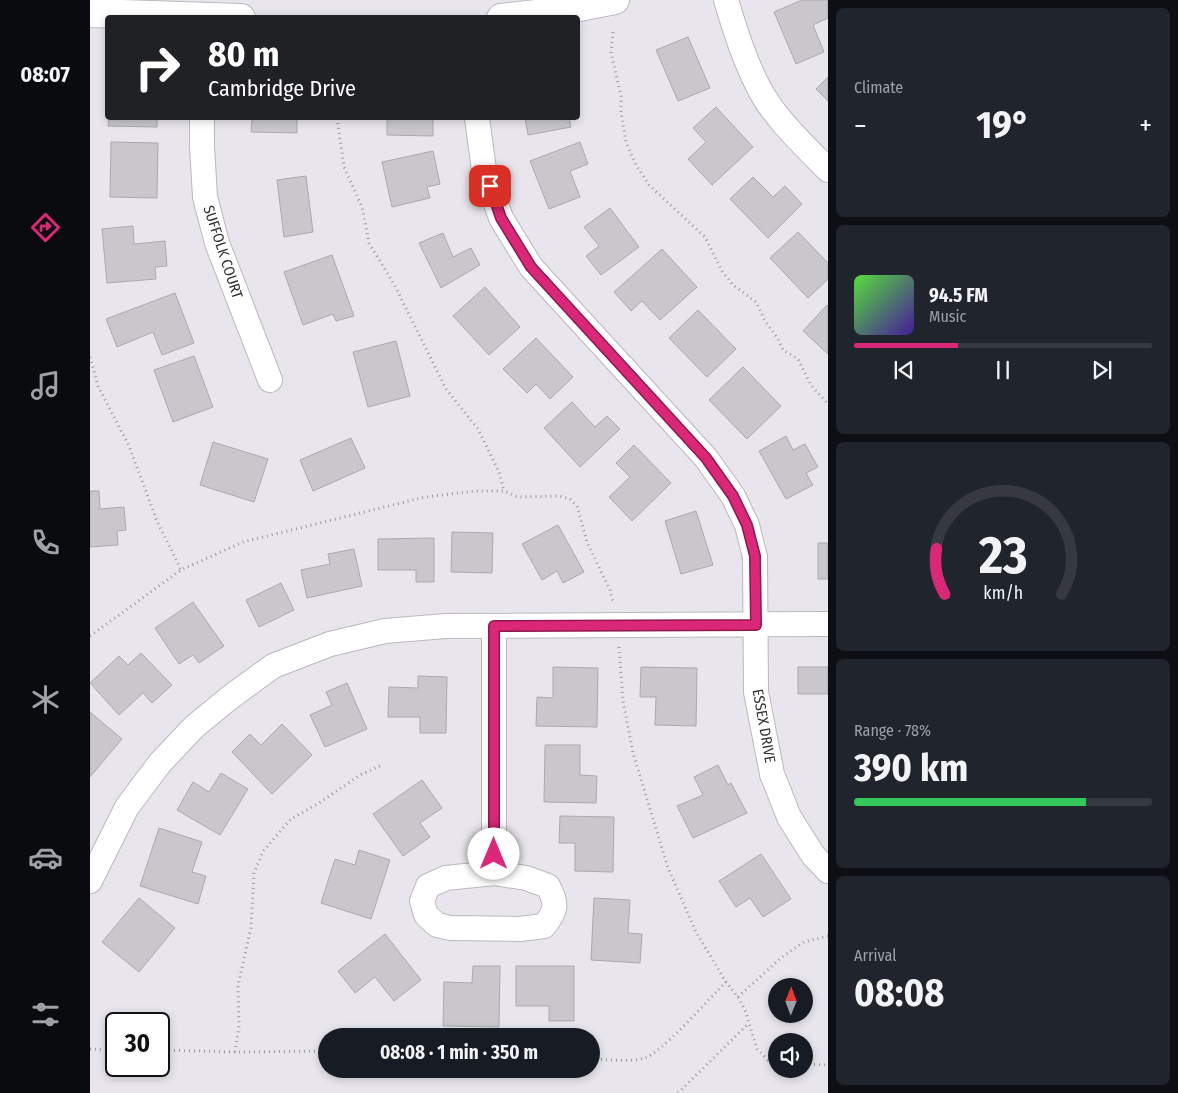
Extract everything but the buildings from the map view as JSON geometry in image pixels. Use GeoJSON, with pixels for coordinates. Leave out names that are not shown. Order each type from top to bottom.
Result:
{"type":"FeatureCollection","features":[{"type":"Feature","properties":{"kind":"street"},"geometry":{"type":"LineString","coordinates":[[528,15],[554,12],[615,0]]}},
{"type":"Feature","properties":{"kind":"street"},"geometry":{"type":"LineString","coordinates":[[726,0],[736,32],[760,91],[784,124],[828,170]]}},
{"type":"Feature","properties":{"kind":"street"},"geometry":{"type":"LineString","coordinates":[[90,13],[147,15]]}},
{"type":"Feature","properties":{"kind":"street","name":"SUFFOLK COURT"},"geometry":{"type":"LineString","coordinates":[[202,120],[205,197],[212,225],[217,243],[270,380]]}},
{"type":"Feature","properties":{"kind":"street","name":"ESSEX DRIVE"},"geometry":{"type":"LineString","coordinates":[[477,120],[484,170],[498,210],[531,267],[706,458],[733,496],[747,525],[755,556],[756,692],[772,774],[789,817],[813,855],[828,871]]}},
{"type":"Feature","properties":{"kind":"street"},"geometry":{"type":"LineString","coordinates":[[90,881],[127,807],[160,763],[194,727],[273,666],[330,644],[385,631],[446,626],[828,624]]}},
{"type":"Feature","properties":{"kind":"street"},"geometry":{"type":"LineString","coordinates":[[494,626],[494,873]]}},
{"type":"Feature","properties":{"kind":"street"},"geometry":{"type":"LineString","coordinates":[[494,873],[526,878],[548,886],[553,896],[553,914],[544,926],[520,929],[451,928],[437,925],[426,915],[422,901],[428,886],[446,878],[494,873]]}},
{"type":"Feature","properties":{"kind":"path"},"geometry":{"type":"LineString","coordinates":[[613,32],[611,52],[622,96],[621,112],[626,142],[636,165],[649,185],[705,237],[722,271],[733,285],[756,302],[764,321],[778,339],[783,350],[798,359],[812,385],[828,404]]}},
{"type":"Feature","properties":{"kind":"path"},"geometry":{"type":"LineString","coordinates":[[337,120],[344,167],[362,207],[369,243],[395,286],[446,389],[478,429],[499,472],[504,491]]}},
{"type":"Feature","properties":{"kind":"path"},"geometry":{"type":"LineString","coordinates":[[90,357],[98,386],[130,446],[157,520],[180,570]]}},
{"type":"Feature","properties":{"kind":"path"},"geometry":{"type":"LineString","coordinates":[[235,1052],[239,1026],[238,986],[251,928],[254,873],[263,850],[291,818],[319,803],[360,776],[382,765]]}},
{"type":"Feature","properties":{"kind":"path"},"geometry":{"type":"LineString","coordinates":[[738,997],[782,957],[804,942],[828,936]]}},
{"type":"Feature","properties":{"kind":"path"},"geometry":{"type":"LineString","coordinates":[[600,1059],[638,1060],[648,1058],[726,982]]}},
{"type":"Feature","properties":{"kind":"path"},"geometry":{"type":"LineString","coordinates":[[678,1093],[748,1024]]}},
{"type":"Feature","properties":{"kind":"path"},"geometry":{"type":"LineString","coordinates":[[90,1049],[105,1050]]}},
{"type":"Feature","properties":{"kind":"path"},"geometry":{"type":"LineString","coordinates":[[170,1050],[318,1051]]}},
{"type":"Feature","properties":{"kind":"path"},"geometry":{"type":"LineString","coordinates":[[813,1064],[828,1065]]}},
{"type":"Feature","properties":{"kind":"route"},"geometry":{"type":"LineString","coordinates":[[490,186],[501,218],[531,267],[706,458],[733,496],[747,525],[755,556],[756,625],[494,626],[494,854]]}}]}
